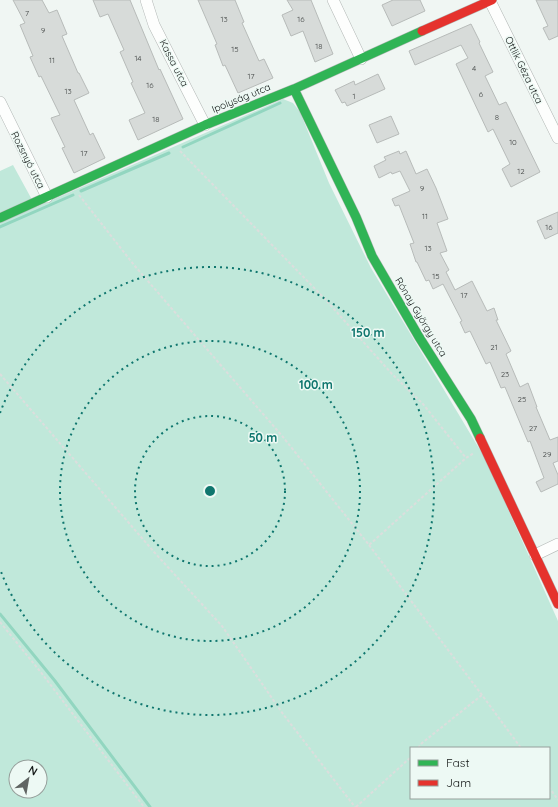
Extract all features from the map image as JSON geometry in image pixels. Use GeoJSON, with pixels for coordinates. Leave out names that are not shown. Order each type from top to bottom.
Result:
{"type":"FeatureCollection","features":[{"type":"Feature","properties":{"kind":"street","name":"Kassa utca"},"geometry":{"type":"LineString","coordinates":[[146,0],[154,25],[205,125]]}},
{"type":"Feature","properties":{"kind":"street"},"geometry":{"type":"LineString","coordinates":[[333,0],[361,59]]}},
{"type":"Feature","properties":{"kind":"street","name":"Ipolyság utca"},"geometry":{"type":"LineString","coordinates":[[0,218],[205,125],[294,89],[491,1]]}},
{"type":"Feature","properties":{"kind":"street","name":"Ottlik Géza utca"},"geometry":{"type":"LineString","coordinates":[[491,1],[558,138]]}},
{"type":"Feature","properties":{"kind":"street","name":"Rónay György utca"},"geometry":{"type":"LineString","coordinates":[[294,89],[356,217],[372,256],[471,419],[558,604]]}},
{"type":"Feature","properties":{"kind":"street","name":"Rozsnyó utca"},"geometry":{"type":"LineString","coordinates":[[0,102],[47,197]]}},
{"type":"Feature","properties":{"kind":"street"},"geometry":{"type":"LineString","coordinates":[[535,555],[558,544]]}},
{"type":"Feature","properties":{"kind":"path"},"geometry":{"type":"LineString","coordinates":[[171,141],[325,299],[392,374],[423,404],[466,458]]}},
{"type":"Feature","properties":{"kind":"path"},"geometry":{"type":"LineString","coordinates":[[72,186],[134,265],[283,437],[369,545],[520,747]]}},
{"type":"Feature","properties":{"kind":"path"},"geometry":{"type":"LineString","coordinates":[[0,374],[154,552],[222,626],[283,714],[356,807],[410,758]]}},
{"type":"Feature","properties":{"kind":"path"},"geometry":{"type":"LineString","coordinates":[[369,545],[466,458],[484,447]]}},
{"type":"Feature","properties":{"kind":"path"},"geometry":{"type":"LineString","coordinates":[[0,622],[43,675],[144,807]]}},
{"type":"Feature","properties":{"kind":"path"},"geometry":{"type":"LineString","coordinates":[[419,747],[482,695]]}},
{"type":"Feature","properties":{"kind":"path"},"geometry":{"type":"LineString","coordinates":[[550,788],[558,800]]}},
{"type":"Feature","properties":{"kind":"green space"},"geometry":{"type":"Polygon","coordinates":[[[283,99],[293,103],[300,112],[329,183],[371,268],[486,460],[558,621],[558,807],[0,807],[0,171],[13,165],[36,207],[283,99]]]}},
{"type":"Feature","properties":{"kind":"building"},"geometry":{"type":"Polygon","coordinates":[[[13,0],[42,0],[49,13],[57,10],[67,34],[62,36],[78,73],[89,93],[74,100],[90,135],[93,133],[105,158],[74,173],[62,148],[65,147],[51,118],[60,115],[30,57],[33,56],[20,25],[25,23],[13,0]]]}},
{"type":"Feature","properties":{"kind":"building"},"geometry":{"type":"Polygon","coordinates":[[[93,0],[130,0],[159,70],[160,69],[183,119],[138,140],[129,120],[145,113],[131,83],[133,82],[120,52],[124,50],[108,14],[100,17],[93,0]]]}},
{"type":"Feature","properties":{"kind":"building"},"geometry":{"type":"Polygon","coordinates":[[[198,0],[235,0],[244,22],[242,23],[259,61],[264,59],[273,78],[238,93],[225,65],[223,66],[215,45],[217,44],[198,0]]]}},
{"type":"Feature","properties":{"kind":"building"},"geometry":{"type":"Polygon","coordinates":[[[287,0],[311,0],[333,54],[315,62],[303,31],[291,36],[282,15],[293,10],[287,0]]]}},
{"type":"Feature","properties":{"kind":"building"},"geometry":{"type":"Polygon","coordinates":[[[393,0],[420,0],[425,11],[392,26],[382,5],[393,0]]]}},
{"type":"Feature","properties":{"kind":"building"},"geometry":{"type":"Polygon","coordinates":[[[536,0],[558,0],[558,36],[549,40],[543,28],[548,26],[536,0]]]}},
{"type":"Feature","properties":{"kind":"building"},"geometry":{"type":"Polygon","coordinates":[[[471,24],[493,72],[485,76],[499,105],[506,102],[540,172],[511,187],[502,169],[510,164],[493,129],[488,132],[456,64],[468,58],[461,45],[415,65],[409,51],[471,24]]]}},
{"type":"Feature","properties":{"kind":"building"},"geometry":{"type":"Polygon","coordinates":[[[378,74],[385,89],[347,106],[345,102],[342,103],[335,90],[354,81],[355,85],[378,74]]]}},
{"type":"Feature","properties":{"kind":"building"},"geometry":{"type":"Polygon","coordinates":[[[391,116],[399,134],[377,143],[369,125],[391,116]]]}},
{"type":"Feature","properties":{"kind":"building"},"geometry":{"type":"Polygon","coordinates":[[[399,151],[400,154],[406,151],[416,174],[427,169],[436,188],[448,219],[437,223],[447,251],[440,253],[449,270],[446,272],[455,290],[472,281],[487,311],[494,308],[498,320],[496,320],[511,351],[506,354],[520,387],[528,383],[550,440],[558,437],[558,461],[553,463],[558,475],[558,484],[541,492],[536,482],[544,478],[530,441],[528,442],[505,387],[501,388],[490,362],[486,364],[470,331],[465,333],[460,322],[462,321],[443,284],[433,289],[429,280],[426,281],[416,262],[410,244],[414,243],[399,205],[395,206],[392,199],[410,191],[400,171],[392,174],[391,172],[379,178],[374,166],[386,160],[384,157],[399,151]]]}},
{"type":"Feature","properties":{"kind":"building"},"geometry":{"type":"Polygon","coordinates":[[[558,212],[558,233],[545,239],[537,221],[558,212]]]}},
{"type":"Feature","properties":{"kind":"waterway"},"geometry":{"type":"LineString","coordinates":[[183,147],[280,103]]}},
{"type":"Feature","properties":{"kind":"waterway"},"geometry":{"type":"LineString","coordinates":[[81,191],[169,153]]}},
{"type":"Feature","properties":{"kind":"waterway"},"geometry":{"type":"LineString","coordinates":[[0,227],[73,195]]}},
{"type":"Feature","properties":{"kind":"waterway"},"geometry":{"type":"LineString","coordinates":[[0,614],[55,681],[150,807]]}},
{"type":"Feature","properties":{"kind":"traffic: fast"},"geometry":{"type":"LineString","coordinates":[[0,218],[205,125],[294,89],[422,31]]}},
{"type":"Feature","properties":{"kind":"traffic: fast"},"geometry":{"type":"LineString","coordinates":[[294,89],[356,217],[372,256],[419,337],[471,419],[480,438]]}},
{"type":"Feature","properties":{"kind":"traffic: jam"},"geometry":{"type":"LineString","coordinates":[[422,31],[492,0]]}},
{"type":"Feature","properties":{"kind":"traffic: jam"},"geometry":{"type":"LineString","coordinates":[[480,438],[558,604]]}}]}
